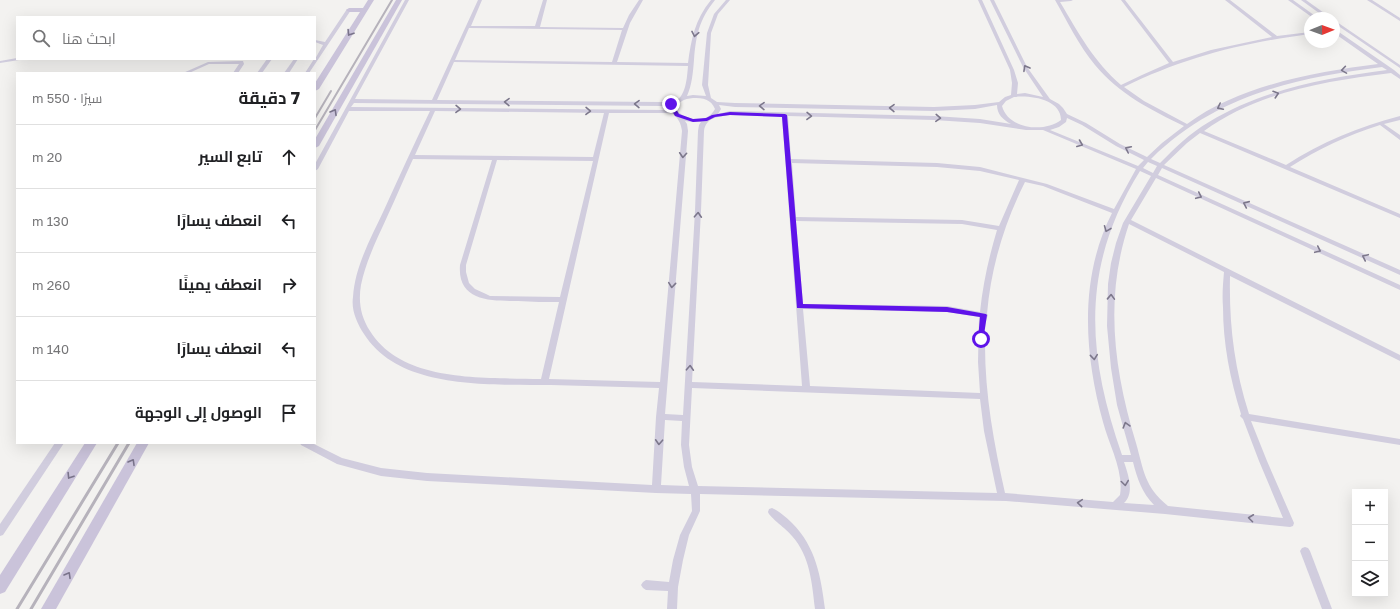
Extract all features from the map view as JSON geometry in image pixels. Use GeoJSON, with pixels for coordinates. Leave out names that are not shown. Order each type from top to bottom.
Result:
{"type":"FeatureCollection","features":[{"type":"Feature","properties":{"kind":"main road"},"geometry":{"type":"LineString","coordinates":[[316,87],[371,0]]}},
{"type":"Feature","properties":{"kind":"main road"},"geometry":{"type":"LineString","coordinates":[[316,144],[399,0]]}},
{"type":"Feature","properties":{"kind":"main road"},"geometry":{"type":"LineString","coordinates":[[349,10],[365,10]]}},
{"type":"Feature","properties":{"kind":"main road"},"geometry":{"type":"LineString","coordinates":[[0,587],[90,444]]}},
{"type":"Feature","properties":{"kind":"main road"},"geometry":{"type":"LineString","coordinates":[[48,609],[143,444]]}},
{"type":"Feature","properties":{"kind":"street"},"geometry":{"type":"LineString","coordinates":[[316,167],[407,0]]}},
{"type":"Feature","properties":{"kind":"street"},"geometry":{"type":"LineString","coordinates":[[480,0],[373,241],[358,281],[355,299],[358,316],[366,332],[378,348],[396,361],[417,371],[469,380],[662,385]]}},
{"type":"Feature","properties":{"kind":"street"},"geometry":{"type":"LineString","coordinates":[[537,28],[545,0]]}},
{"type":"Feature","properties":{"kind":"street"},"geometry":{"type":"LineString","coordinates":[[614,64],[624,29],[630,16],[642,0]]}},
{"type":"Feature","properties":{"kind":"street"},"geometry":{"type":"LineString","coordinates":[[674,112],[673,109],[676,103],[682,99],[687,90],[695,30],[698,22],[713,0]]}},
{"type":"Feature","properties":{"kind":"street"},"geometry":{"type":"LineString","coordinates":[[709,99],[705,84],[709,33],[716,14],[728,0]]}},
{"type":"Feature","properties":{"kind":"street"},"geometry":{"type":"LineString","coordinates":[[980,0],[1012,70],[1015,83],[1014,96]]}},
{"type":"Feature","properties":{"kind":"street"},"geometry":{"type":"LineString","coordinates":[[992,0],[1025,67],[1048,100]]}},
{"type":"Feature","properties":{"kind":"street"},"geometry":{"type":"LineString","coordinates":[[1057,0],[1071,0]]}},
{"type":"Feature","properties":{"kind":"street"},"geometry":{"type":"LineString","coordinates":[[1057,0],[1091,56],[1103,71],[1121,87],[1145,104],[1187,126]]}},
{"type":"Feature","properties":{"kind":"street"},"geometry":{"type":"LineString","coordinates":[[1123,0],[1172,64]]}},
{"type":"Feature","properties":{"kind":"street"},"geometry":{"type":"LineString","coordinates":[[1227,0],[1274,37]]}},
{"type":"Feature","properties":{"kind":"street"},"geometry":{"type":"LineString","coordinates":[[1290,0],[1307,12]]}},
{"type":"Feature","properties":{"kind":"street"},"geometry":{"type":"LineString","coordinates":[[1303,0],[1320,12]]}},
{"type":"Feature","properties":{"kind":"street"},"geometry":{"type":"LineString","coordinates":[[1369,0],[1400,20]]}},
{"type":"Feature","properties":{"kind":"street"},"geometry":{"type":"LineString","coordinates":[[316,59],[349,10]]}},
{"type":"Feature","properties":{"kind":"street"},"geometry":{"type":"LineString","coordinates":[[1340,25],[1400,67]]}},
{"type":"Feature","properties":{"kind":"street"},"geometry":{"type":"LineString","coordinates":[[468,28],[624,29]]}},
{"type":"Feature","properties":{"kind":"street"},"geometry":{"type":"LineString","coordinates":[[1121,87],[1172,64],[1217,49],[1274,37],[1304,34]]}},
{"type":"Feature","properties":{"kind":"street"},"geometry":{"type":"LineString","coordinates":[[1340,34],[1400,77]]}},
{"type":"Feature","properties":{"kind":"street"},"geometry":{"type":"LineString","coordinates":[[316,41],[326,44]]}},
{"type":"Feature","properties":{"kind":"street"},"geometry":{"type":"LineString","coordinates":[[0,62],[16,59]]}},
{"type":"Feature","properties":{"kind":"street"},"geometry":{"type":"LineString","coordinates":[[260,72],[269,60]]}},
{"type":"Feature","properties":{"kind":"street"},"geometry":{"type":"LineString","coordinates":[[287,72],[295,60]]}},
{"type":"Feature","properties":{"kind":"street"},"geometry":{"type":"LineString","coordinates":[[308,72],[316,60]]}},
{"type":"Feature","properties":{"kind":"street"},"geometry":{"type":"LineString","coordinates":[[453,61],[690,65]]}},
{"type":"Feature","properties":{"kind":"street"},"geometry":{"type":"LineString","coordinates":[[187,72],[208,63],[241,62],[242,64],[236,72]]}},
{"type":"Feature","properties":{"kind":"street"},"geometry":{"type":"LineString","coordinates":[[1114,506],[1124,497],[1126,491],[1124,477],[1107,424],[1096,376],[1092,334],[1092,298],[1095,274],[1106,231],[1115,212],[1140,169],[1160,147],[1187,126],[1223,105],[1262,89],[1306,77],[1382,65]]}},
{"type":"Feature","properties":{"kind":"street"},"geometry":{"type":"LineString","coordinates":[[1165,510],[1150,495],[1145,487],[1122,408],[1112,359],[1112,276],[1120,241],[1127,221],[1161,166],[1181,145],[1200,131],[1235,110],[1282,92],[1342,78],[1392,71]]}},
{"type":"Feature","properties":{"kind":"street"},"geometry":{"type":"LineString","coordinates":[[682,99],[700,97],[709,99],[715,103],[730,105],[948,109],[1000,103],[1005,98],[1031,95],[1048,100],[1057,105],[1064,115],[1161,166],[1400,273]]}},
{"type":"Feature","properties":{"kind":"street"},"geometry":{"type":"LineString","coordinates":[[352,101],[394,101],[434,105],[674,112],[680,118],[684,124],[685,131],[662,385],[656,489]]}},
{"type":"Feature","properties":{"kind":"street"},"geometry":{"type":"LineString","coordinates":[[391,109],[394,101]]}},
{"type":"Feature","properties":{"kind":"street"},"geometry":{"type":"LineString","coordinates":[[347,109],[391,109],[434,105],[676,103]]}},
{"type":"Feature","properties":{"kind":"street"},"geometry":{"type":"LineString","coordinates":[[672,609],[673,587],[681,547],[696,511],[695,490],[690,478],[686,456],[687,418],[701,131],[702,125],[718,109],[715,103]]}},
{"type":"Feature","properties":{"kind":"street"},"geometry":{"type":"LineString","coordinates":[[1000,103],[1000,112],[1005,118],[1026,128]]}},
{"type":"Feature","properties":{"kind":"street"},"geometry":{"type":"LineString","coordinates":[[872,108],[874,117]]}},
{"type":"Feature","properties":{"kind":"street"},"geometry":{"type":"LineString","coordinates":[[544,382],[562,300],[608,111]]}},
{"type":"Feature","properties":{"kind":"street"},"geometry":{"type":"LineString","coordinates":[[680,118],[693,121],[730,113],[957,119],[1044,130],[1156,176],[1400,288]]}},
{"type":"Feature","properties":{"kind":"street"},"geometry":{"type":"LineString","coordinates":[[785,115],[806,389]]}},
{"type":"Feature","properties":{"kind":"street"},"geometry":{"type":"LineString","coordinates":[[1044,130],[1054,128],[1062,124],[1064,115]]}},
{"type":"Feature","properties":{"kind":"street"},"geometry":{"type":"LineString","coordinates":[[1287,167],[1306,154],[1333,140],[1380,123],[1400,118]]}},
{"type":"Feature","properties":{"kind":"street"},"geometry":{"type":"LineString","coordinates":[[1380,123],[1400,138]]}},
{"type":"Feature","properties":{"kind":"street"},"geometry":{"type":"LineString","coordinates":[[1200,131],[1400,216]]}},
{"type":"Feature","properties":{"kind":"street"},"geometry":{"type":"LineString","coordinates":[[411,157],[596,159]]}},
{"type":"Feature","properties":{"kind":"street"},"geometry":{"type":"LineString","coordinates":[[496,158],[463,265],[462,274],[464,282],[470,289],[479,295],[490,298],[562,300]]}},
{"type":"Feature","properties":{"kind":"street"},"geometry":{"type":"LineString","coordinates":[[788,161],[944,165],[980,169],[1023,179],[1067,193],[1115,212]]}},
{"type":"Feature","properties":{"kind":"street"},"geometry":{"type":"LineString","coordinates":[[1002,497],[992,461],[983,396],[981,339],[991,267],[1001,228],[1023,179]]}},
{"type":"Feature","properties":{"kind":"street"},"geometry":{"type":"LineString","coordinates":[[793,219],[955,221],[1001,228]]}},
{"type":"Feature","properties":{"kind":"street"},"geometry":{"type":"LineString","coordinates":[[1127,221],[1400,358]]}},
{"type":"Feature","properties":{"kind":"street"},"geometry":{"type":"LineString","coordinates":[[306,444],[340,460],[381,472],[427,477],[656,489],[1002,497],[1165,510],[1290,523],[1263,465],[1244,416],[1233,372],[1227,334],[1225,301],[1227,272]]}},
{"type":"Feature","properties":{"kind":"street"},"geometry":{"type":"LineString","coordinates":[[800,306],[947,309],[984,315]]}},
{"type":"Feature","properties":{"kind":"street"},"geometry":{"type":"LineString","coordinates":[[689,385],[983,396]]}},
{"type":"Feature","properties":{"kind":"street"},"geometry":{"type":"LineString","coordinates":[[1244,416],[1400,442]]}},
{"type":"Feature","properties":{"kind":"street"},"geometry":{"type":"LineString","coordinates":[[660,417],[687,418]]}},
{"type":"Feature","properties":{"kind":"street"},"geometry":{"type":"LineString","coordinates":[[0,532],[59,444]]}},
{"type":"Feature","properties":{"kind":"street"},"geometry":{"type":"LineString","coordinates":[[1118,458],[1136,459]]}},
{"type":"Feature","properties":{"kind":"street"},"geometry":{"type":"LineString","coordinates":[[772,512],[790,527],[810,556],[817,580],[820,609]]}},
{"type":"Feature","properties":{"kind":"street"},"geometry":{"type":"LineString","coordinates":[[1305,551],[1327,609]]}},
{"type":"Feature","properties":{"kind":"street"},"geometry":{"type":"LineString","coordinates":[[646,585],[673,587]]}},
{"type":"Feature","properties":{"kind":"railway"},"geometry":{"type":"LineString","coordinates":[[316,128],[392,0]]}},
{"type":"Feature","properties":{"kind":"railway"},"geometry":{"type":"LineString","coordinates":[[316,116],[331,91]]}},
{"type":"Feature","properties":{"kind":"railway"},"geometry":{"type":"LineString","coordinates":[[17,609],[117,444]]}},
{"type":"Feature","properties":{"kind":"railway"},"geometry":{"type":"LineString","coordinates":[[31,609],[128,444]]}},
{"type":"Feature","properties":{"kind":"route"},"geometry":{"type":"LineString","coordinates":[[671,104],[676,103],[673,109],[680,118],[693,121],[700,121],[714,116],[730,113],[785,115],[800,306],[947,309],[971,312],[984,315],[981,339]]}}]}
